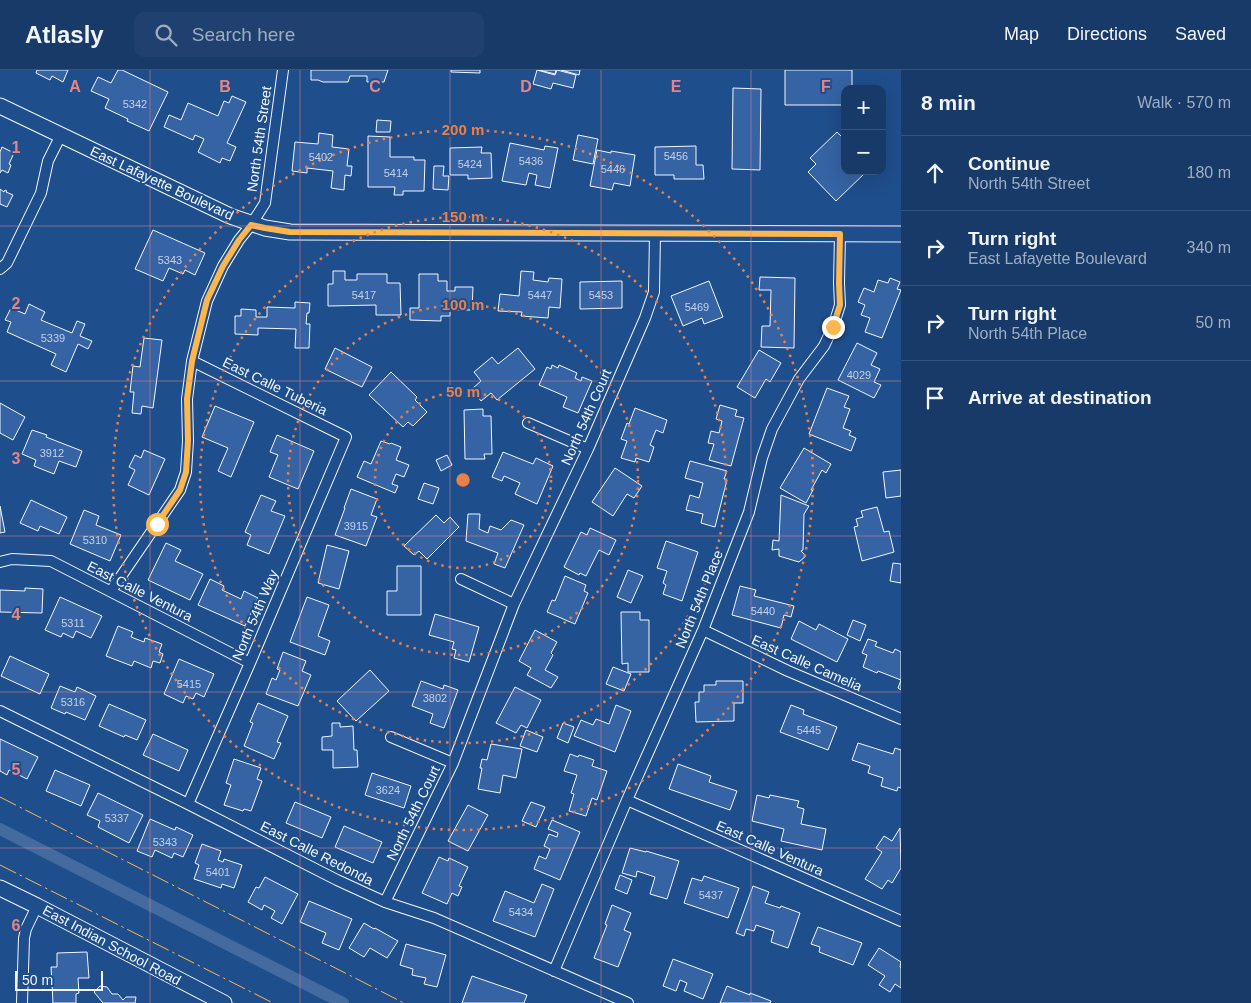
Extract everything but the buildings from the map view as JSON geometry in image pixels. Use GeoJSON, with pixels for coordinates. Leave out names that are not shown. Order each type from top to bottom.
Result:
{"type":"FeatureCollection","features":[{"type":"Feature","properties":{"kind":"street","name":"North 54th Street"},"geometry":{"type":"LineString","coordinates":[[111,591],[180,490],[186,472],[188,441],[187,399],[192,361],[207,300],[223,266],[265,203],[282,70]]}},
{"type":"Feature","properties":{"kind":"street","name":"East Lafayette Boulevard"},"geometry":{"type":"LineString","coordinates":[[0,106],[230,216],[251,225],[290,232],[901,234]]}},
{"type":"Feature","properties":{"kind":"street"},"geometry":{"type":"LineString","coordinates":[[0,269],[7,263],[41,193],[48,161],[61,135]]}},
{"type":"Feature","properties":{"kind":"street","name":"North 54th Court"},"geometry":{"type":"LineString","coordinates":[[385,902],[453,763],[514,604],[588,449],[645,318],[654,292],[656,233]]}},
{"type":"Feature","properties":{"kind":"street","name":"North 54th Place"},"geometry":{"type":"LineString","coordinates":[[554,971],[627,800],[703,630],[749,512],[762,458],[772,429],[799,379],[824,346],[833,327],[840,305],[840,234]]}},
{"type":"Feature","properties":{"kind":"street","name":"East Calle Tuberia"},"geometry":{"type":"LineString","coordinates":[[192,361],[346,437]]}},
{"type":"Feature","properties":{"kind":"street"},"geometry":{"type":"LineString","coordinates":[[528,423],[588,449]]}},
{"type":"Feature","properties":{"kind":"street","name":"North 54th Way"},"geometry":{"type":"LineString","coordinates":[[188,804],[346,437]]}},
{"type":"Feature","properties":{"kind":"street","name":"East Calle Ventura"},"geometry":{"type":"LineString","coordinates":[[0,562],[12,558],[51,562],[250,663]]}},
{"type":"Feature","properties":{"kind":"street"},"geometry":{"type":"LineString","coordinates":[[461,579],[514,604]]}},
{"type":"Feature","properties":{"kind":"street","name":"East Calle Camelia"},"geometry":{"type":"LineString","coordinates":[[703,630],[788,671],[901,719]]}},
{"type":"Feature","properties":{"kind":"street","name":"East Calle Redonda"},"geometry":{"type":"LineString","coordinates":[[0,712],[188,804],[337,880],[385,902],[434,918],[628,1003]]}},
{"type":"Feature","properties":{"kind":"street","name":"North 54th Court"},"geometry":{"type":"LineString","coordinates":[[391,738],[453,763]]}},
{"type":"Feature","properties":{"kind":"street","name":"East Calle Ventura"},"geometry":{"type":"LineString","coordinates":[[627,800],[901,921]]}},
{"type":"Feature","properties":{"kind":"street","name":"East Indian School Road"},"geometry":{"type":"LineString","coordinates":[[0,888],[224,1003]]}},
{"type":"Feature","properties":{"kind":"street"},"geometry":{"type":"LineString","coordinates":[[22,1003],[24,938],[26,929],[37,906]]}},
{"type":"Feature","properties":{"kind":"waterway"},"geometry":{"type":"LineString","coordinates":[[0,829],[343,1003]]}},
{"type":"Feature","properties":{"kind":"power"},"geometry":{"type":"LineString","coordinates":[[0,797],[404,1003]]}},
{"type":"Feature","properties":{"kind":"power"},"geometry":{"type":"LineString","coordinates":[[0,865],[273,1003]]}},
{"type":"Feature","properties":{"kind":"route"},"geometry":{"type":"LineString","coordinates":[[157,524],[180,490],[186,472],[188,441],[187,399],[192,361],[207,300],[223,266],[251,225],[290,232],[840,234],[840,305],[833,327]]}}]}
